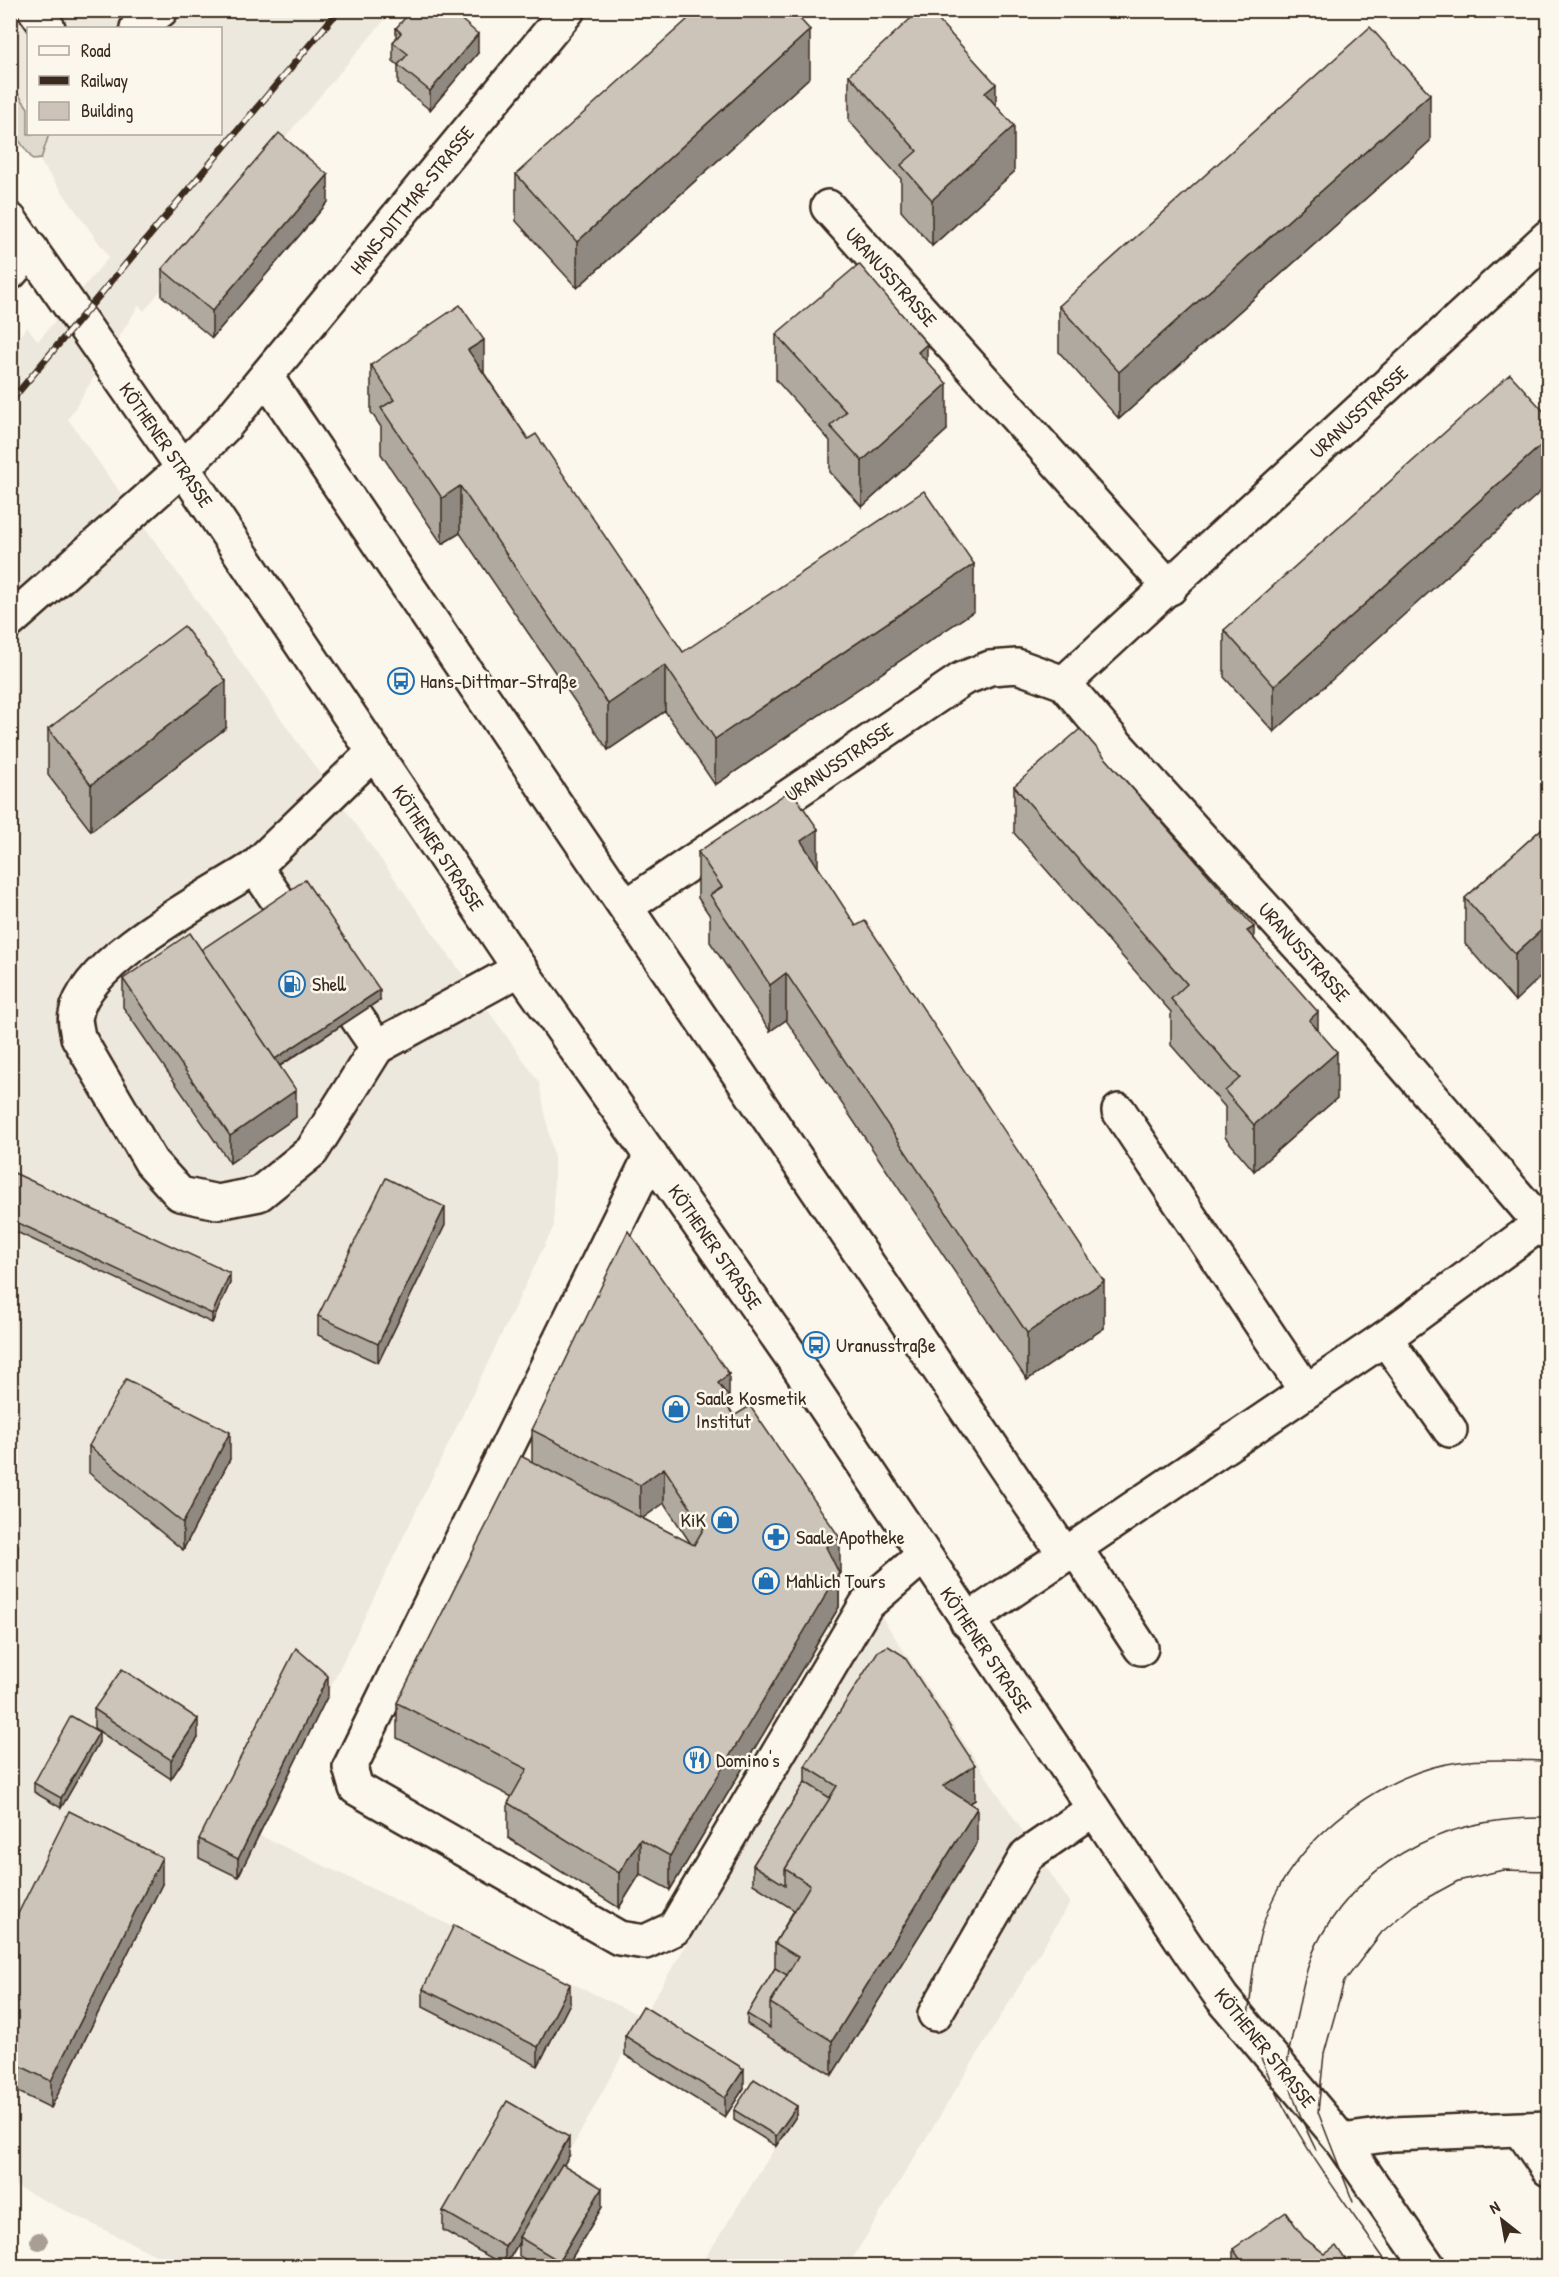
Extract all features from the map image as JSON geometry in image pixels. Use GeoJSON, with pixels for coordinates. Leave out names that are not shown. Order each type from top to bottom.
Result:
{"type":"FeatureCollection","features":[{"type":"Feature","properties":{"kind":"street"},"geometry":{"type":"LineString","coordinates":[[35,10],[47,27]]}},
{"type":"Feature","properties":{"kind":"street"},"geometry":{"type":"LineString","coordinates":[[138,27],[161,10]]}},
{"type":"Feature","properties":{"kind":"street","name":"HANS-DITTMAR-STRASSE"},"geometry":{"type":"LineString","coordinates":[[10,621],[183,468],[225,426],[568,10]]}},
{"type":"Feature","properties":{"kind":"street","name":"URANUSSTRASSE"},"geometry":{"type":"LineString","coordinates":[[828,207],[1170,588]]}},
{"type":"Feature","properties":{"kind":"street","name":"KÖTHENER STRASSE"},"geometry":{"type":"LineString","coordinates":[[10,220],[21,261],[183,468],[520,969],[794,1360],[1222,1998],[1342,2141],[1428,2266]]}},
{"type":"Feature","properties":{"kind":"street","name":"URANUSSTRASSE"},"geometry":{"type":"LineString","coordinates":[[1064,683],[1170,588],[1548,237]]}},
{"type":"Feature","properties":{"kind":"street"},"geometry":{"type":"LineString","coordinates":[[266,376],[1070,1551],[1141,1648]]}},
{"type":"Feature","properties":{"kind":"street","name":"URANUSSTRASSE"},"geometry":{"type":"LineString","coordinates":[[627,906],[962,679],[990,668],[1017,666],[1064,683],[1114,742],[1379,1035],[1546,1225],[1385,1338],[967,1621]]}},
{"type":"Feature","properties":{"kind":"street"},"geometry":{"type":"LineString","coordinates":[[373,753],[255,867],[118,956],[90,985],[76,1014],[78,1037],[151,1162],[180,1194],[218,1202],[259,1194],[312,1151],[376,1047],[520,969]]}},
{"type":"Feature","properties":{"kind":"street"},"geometry":{"type":"LineString","coordinates":[[255,867],[376,1047]]}},
{"type":"Feature","properties":{"kind":"street"},"geometry":{"type":"LineString","coordinates":[[1119,1111],[1306,1391]]}},
{"type":"Feature","properties":{"kind":"street"},"geometry":{"type":"LineString","coordinates":[[651,1155],[350,1767],[356,1788],[619,1938],[645,1942],[675,1928],[866,1605],[924,1555]]}},
{"type":"Feature","properties":{"kind":"street"},"geometry":{"type":"LineString","coordinates":[[1385,1338],[1450,1430]]}},
{"type":"Feature","properties":{"kind":"street"},"geometry":{"type":"LineString","coordinates":[[935,2014],[1027,1855],[1094,1809]]}},
{"type":"Feature","properties":{"kind":"street"},"geometry":{"type":"LineString","coordinates":[[1342,2141],[1393,2134],[1535,2129],[1548,2169]]}},
{"type":"Feature","properties":{"kind":"shaded area"},"geometry":{"type":"Polygon","coordinates":[[[10,11],[392,11],[265,161],[144,311],[139,305],[68,419],[539,1082],[554,1158],[554,1226],[259,1835],[643,2017],[508,2266],[178,2266],[11,2184],[11,347],[27,327],[38,341],[109,257],[11,121],[10,11]]]}},
{"type":"Feature","properties":{"kind":"shaded area"},"geometry":{"type":"Polygon","coordinates":[[[11,84],[27,107],[27,135],[49,135],[41,159],[33,160],[11,129],[11,84]]]}},
{"type":"Feature","properties":{"kind":"shaded area"},"geometry":{"type":"Polygon","coordinates":[[[881,1616],[1070,1903],[848,2266],[700,2266],[796,2115],[643,2017],[881,1616]]]}},
{"type":"Feature","properties":{"kind":"building"},"geometry":{"type":"Polygon","coordinates":[[[412,10],[450,10],[478,34],[430,91],[398,65],[408,54],[393,42],[401,33],[396,28],[412,10]]]}},
{"type":"Feature","properties":{"kind":"building"},"geometry":{"type":"Polygon","coordinates":[[[698,10],[792,10],[810,30],[577,242],[516,174],[698,10]]]}},
{"type":"Feature","properties":{"kind":"building"},"geometry":{"type":"Polygon","coordinates":[[[920,10],[929,10],[996,84],[985,93],[1014,126],[932,200],[901,165],[917,151],[849,75],[920,10]]]}},
{"type":"Feature","properties":{"kind":"building"},"geometry":{"type":"Polygon","coordinates":[[[1370,27],[1430,94],[1119,372],[1059,306],[1370,27]]]}},
{"type":"Feature","properties":{"kind":"building"},"geometry":{"type":"Polygon","coordinates":[[[279,133],[328,175],[212,311],[162,269],[279,133]]]}},
{"type":"Feature","properties":{"kind":"building"},"geometry":{"type":"Polygon","coordinates":[[[859,264],[927,344],[918,352],[947,384],[862,461],[830,426],[846,412],[776,334],[859,264]]]}},
{"type":"Feature","properties":{"kind":"building"},"geometry":{"type":"Polygon","coordinates":[[[460,305],[484,340],[468,350],[528,439],[536,434],[683,652],[924,491],[974,564],[715,739],[665,665],[608,704],[460,486],[442,498],[381,408],[394,400],[371,365],[460,305]]]}},
{"type":"Feature","properties":{"kind":"building"},"geometry":{"type":"Polygon","coordinates":[[[1510,374],[1548,416],[1548,439],[1274,686],[1224,630],[1510,374]]]}},
{"type":"Feature","properties":{"kind":"building"},"geometry":{"type":"Polygon","coordinates":[[[184,626],[226,681],[91,785],[48,729],[184,626]]]}},
{"type":"Feature","properties":{"kind":"building"},"geometry":{"type":"Polygon","coordinates":[[[1080,729],[1254,927],[1247,931],[1318,1012],[1309,1020],[1337,1052],[1254,1125],[1225,1091],[1240,1078],[1171,999],[1187,984],[1014,786],[1080,729]]]}},
{"type":"Feature","properties":{"kind":"building"},"geometry":{"type":"Polygon","coordinates":[[[791,790],[818,829],[801,841],[856,926],[865,921],[1104,1281],[1027,1333],[786,973],[770,985],[710,895],[722,887],[698,852],[791,790]]]}},
{"type":"Feature","properties":{"kind":"building"},"geometry":{"type":"Polygon","coordinates":[[[1548,823],[1548,924],[1515,954],[1465,898],[1548,823]]]}},
{"type":"Feature","properties":{"kind":"building"},"geometry":{"type":"Polygon","coordinates":[[[305,880],[380,990],[275,1059],[201,950],[305,880]]]}},
{"type":"Feature","properties":{"kind":"building"},"geometry":{"type":"Polygon","coordinates":[[[190,933],[296,1090],[230,1136],[123,979],[190,933]]]}},
{"type":"Feature","properties":{"kind":"building"},"geometry":{"type":"Polygon","coordinates":[[[10,1171],[230,1273],[212,1314],[10,1219],[10,1171]]]}},
{"type":"Feature","properties":{"kind":"building"},"geometry":{"type":"Polygon","coordinates":[[[386,1178],[445,1207],[378,1344],[318,1316],[386,1178]]]}},
{"type":"Feature","properties":{"kind":"building"},"geometry":{"type":"Polygon","coordinates":[[[628,1231],[729,1374],[718,1383],[728,1396],[723,1400],[734,1416],[750,1406],[840,1538],[826,1547],[839,1573],[670,1856],[640,1839],[619,1873],[508,1803],[527,1769],[397,1703],[521,1456],[694,1545],[704,1528],[664,1468],[640,1485],[532,1430],[628,1231]]]}},
{"type":"Feature","properties":{"kind":"building"},"geometry":{"type":"Polygon","coordinates":[[[126,1379],[230,1432],[183,1523],[89,1446],[126,1379]]]}},
{"type":"Feature","properties":{"kind":"building"},"geometry":{"type":"Polygon","coordinates":[[[10,1542],[18,1546],[10,1560],[10,1542]]]}},
{"type":"Feature","properties":{"kind":"building"},"geometry":{"type":"Polygon","coordinates":[[[888,1646],[904,1656],[975,1765],[943,1786],[977,1808],[832,2041],[770,2003],[798,1957],[775,1943],[810,1885],[785,1869],[837,1786],[805,1766],[878,1651],[888,1646]]]}},
{"type":"Feature","properties":{"kind":"building"},"geometry":{"type":"Polygon","coordinates":[[[296,1648],[328,1676],[238,1859],[199,1839],[296,1648]]]}},
{"type":"Feature","properties":{"kind":"building"},"geometry":{"type":"Polygon","coordinates":[[[122,1669],[198,1719],[171,1760],[94,1709],[122,1669]]]}},
{"type":"Feature","properties":{"kind":"building"},"geometry":{"type":"Polygon","coordinates":[[[71,1716],[99,1732],[61,1798],[34,1783],[71,1716]]]}},
{"type":"Feature","properties":{"kind":"building"},"geometry":{"type":"Polygon","coordinates":[[[805,1782],[830,1798],[785,1869],[785,1885],[753,1865],[805,1782]]]}},
{"type":"Feature","properties":{"kind":"building"},"geometry":{"type":"Polygon","coordinates":[[[69,1811],[162,1857],[51,2081],[10,2061],[10,1930],[69,1811]]]}},
{"type":"Feature","properties":{"kind":"building"},"geometry":{"type":"Polygon","coordinates":[[[454,1925],[570,1984],[538,2047],[423,1989],[454,1925]]]}},
{"type":"Feature","properties":{"kind":"building"},"geometry":{"type":"Polygon","coordinates":[[[775,1968],[787,1975],[770,2003],[770,2028],[747,2014],[775,1968]]]}},
{"type":"Feature","properties":{"kind":"building"},"geometry":{"type":"Polygon","coordinates":[[[643,2006],[744,2069],[725,2098],[625,2036],[643,2006]]]}},
{"type":"Feature","properties":{"kind":"building"},"geometry":{"type":"Polygon","coordinates":[[[754,2079],[797,2106],[776,2136],[734,2110],[754,2079]]]}},
{"type":"Feature","properties":{"kind":"building"},"geometry":{"type":"Polygon","coordinates":[[[507,2101],[569,2137],[505,2247],[443,2211],[507,2101]]]}},
{"type":"Feature","properties":{"kind":"building"},"geometry":{"type":"Polygon","coordinates":[[[562,2164],[602,2188],[559,2261],[519,2237],[562,2164]]]}},
{"type":"Feature","properties":{"kind":"building"},"geometry":{"type":"Polygon","coordinates":[[[1286,2212],[1304,2238],[1325,2254],[1336,2246],[1350,2266],[1245,2266],[1233,2249],[1286,2212]]]}},
{"type":"Feature","properties":{"kind":"tram line"},"geometry":{"type":"LineString","coordinates":[[1389,2266],[1306,2145],[1277,2094],[1252,2039],[1248,2014],[1254,1964],[1262,1927],[1276,1893],[1302,1854],[1336,1820],[1376,1792],[1418,1772],[1450,1763],[1483,1760],[1548,1761]]}},
{"type":"Feature","properties":{"kind":"tram line"},"geometry":{"type":"LineString","coordinates":[[1316,2150],[1293,2096],[1287,2063],[1309,1962],[1316,1944],[1341,1907],[1364,1882],[1390,1861],[1448,1832],[1513,1819],[1548,1818]]}},
{"type":"Feature","properties":{"kind":"tram line"},"geometry":{"type":"LineString","coordinates":[[1353,2202],[1318,2112],[1324,2054],[1344,1982],[1382,1932],[1414,1905],[1458,1881],[1503,1870],[1548,1871]]}},
{"type":"Feature","properties":{"kind":"railway"},"geometry":{"type":"LineString","coordinates":[[10,402],[339,10]]}},
{"type":"Feature","properties":{"kind":"place","name":"Hans-Dittmar-Straße"},"geometry":{"type":"Point","coordinates":[401,681]}},
{"type":"Feature","properties":{"kind":"place","name":"Shell"},"geometry":{"type":"Point","coordinates":[292,984]}},
{"type":"Feature","properties":{"kind":"place","name":"Uranusstraße"},"geometry":{"type":"Point","coordinates":[816,1345]}},
{"type":"Feature","properties":{"kind":"place","name":"Saale Kosmetik Institut"},"geometry":{"type":"Point","coordinates":[676,1409]}},
{"type":"Feature","properties":{"kind":"place","name":"KiK"},"geometry":{"type":"Point","coordinates":[725,1520]}},
{"type":"Feature","properties":{"kind":"place","name":"Saale Apotheke"},"geometry":{"type":"Point","coordinates":[776,1537]}},
{"type":"Feature","properties":{"kind":"place","name":"Mahlich Tours"},"geometry":{"type":"Point","coordinates":[766,1581]}},
{"type":"Feature","properties":{"kind":"place","name":"Domino's"},"geometry":{"type":"Point","coordinates":[697,1760]}}]}
